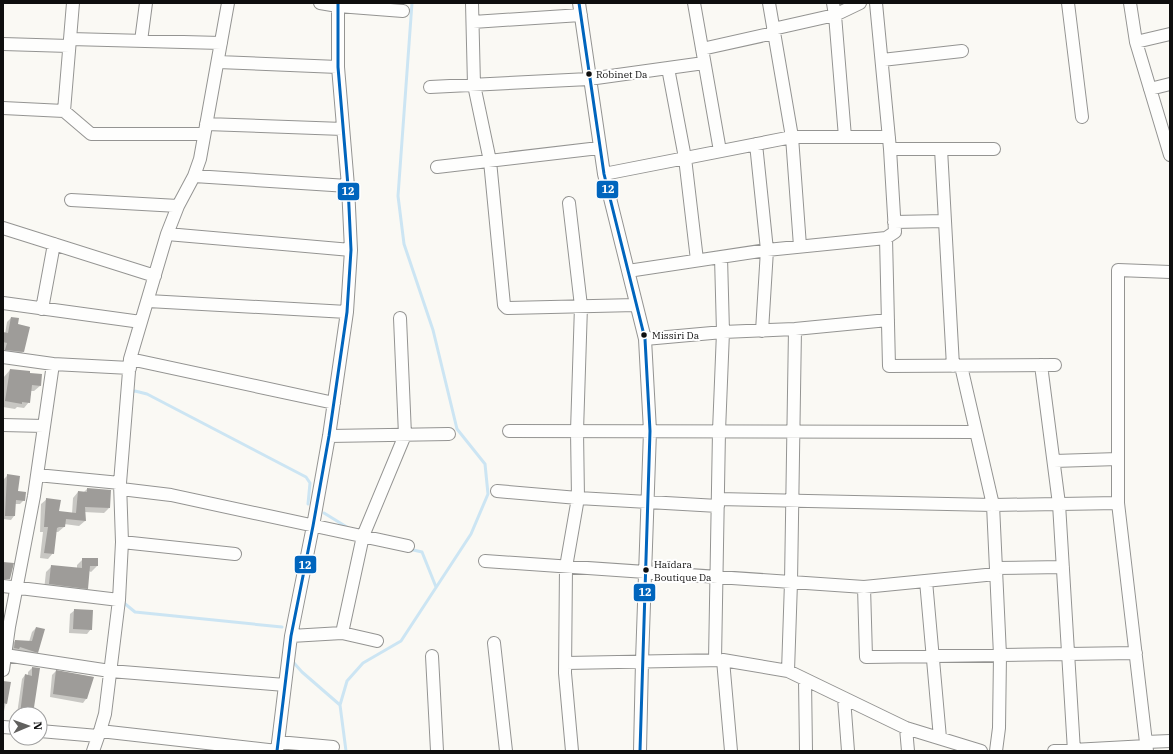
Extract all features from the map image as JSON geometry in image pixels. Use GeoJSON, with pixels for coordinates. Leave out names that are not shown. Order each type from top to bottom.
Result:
{"type":"FeatureCollection","features":[{"type":"Feature","properties":{"kind":"street"},"geometry":{"type":"LineString","coordinates":[[64,111],[73,3]]}},
{"type":"Feature","properties":{"kind":"street"},"geometry":{"type":"LineString","coordinates":[[141,41],[146,3]]}},
{"type":"Feature","properties":{"kind":"street"},"geometry":{"type":"LineString","coordinates":[[93,751],[105,714],[119,600],[122,542],[120,486],[130,364],[167,234],[178,206],[194,176],[200,159],[228,3]]}},
{"type":"Feature","properties":{"kind":"street"},"geometry":{"type":"LineString","coordinates":[[320,3],[403,11]]}},
{"type":"Feature","properties":{"kind":"street"},"geometry":{"type":"LineString","coordinates":[[472,3],[474,84],[490,161],[505,307],[636,305]]}},
{"type":"Feature","properties":{"kind":"street"},"geometry":{"type":"LineString","coordinates":[[694,3],[720,151]]}},
{"type":"Feature","properties":{"kind":"street"},"geometry":{"type":"LineString","coordinates":[[768,3],[792,137],[800,246]]}},
{"type":"Feature","properties":{"kind":"street"},"geometry":{"type":"LineString","coordinates":[[702,49],[773,31],[834,9],[860,3]]}},
{"type":"Feature","properties":{"kind":"street"},"geometry":{"type":"LineString","coordinates":[[628,271],[767,250],[886,238],[895,232],[889,143],[876,3]]}},
{"type":"Feature","properties":{"kind":"street"},"geometry":{"type":"LineString","coordinates":[[1068,3],[1082,117]]}},
{"type":"Feature","properties":{"kind":"street"},"geometry":{"type":"LineString","coordinates":[[1130,3],[1136,42],[1170,155]]}},
{"type":"Feature","properties":{"kind":"street"},"geometry":{"type":"LineString","coordinates":[[277,748],[291,636],[329,436],[347,312],[351,250],[348,186],[338,67],[338,5]]}},
{"type":"Feature","properties":{"kind":"street"},"geometry":{"type":"LineString","coordinates":[[473,22],[580,9],[599,148],[604,174],[645,339],[650,431],[640,751]]}},
{"type":"Feature","properties":{"kind":"street"},"geometry":{"type":"LineString","coordinates":[[834,9],[846,137]]}},
{"type":"Feature","properties":{"kind":"street"},"geometry":{"type":"LineString","coordinates":[[1136,42],[1170,34]]}},
{"type":"Feature","properties":{"kind":"street"},"geometry":{"type":"LineString","coordinates":[[3,44],[141,41],[221,43]]}},
{"type":"Feature","properties":{"kind":"street"},"geometry":{"type":"LineString","coordinates":[[882,60],[962,51]]}},
{"type":"Feature","properties":{"kind":"street"},"geometry":{"type":"LineString","coordinates":[[218,62],[338,67]]}},
{"type":"Feature","properties":{"kind":"street"},"geometry":{"type":"LineString","coordinates":[[430,86],[589,79],[704,63]]}},
{"type":"Feature","properties":{"kind":"street"},"geometry":{"type":"LineString","coordinates":[[668,68],[685,158],[697,260]]}},
{"type":"Feature","properties":{"kind":"street"},"geometry":{"type":"LineString","coordinates":[[1150,89],[1170,84]]}},
{"type":"Feature","properties":{"kind":"street"},"geometry":{"type":"LineString","coordinates":[[3,108],[64,111],[91,134],[205,129],[343,128]]}},
{"type":"Feature","properties":{"kind":"street"},"geometry":{"type":"LineString","coordinates":[[604,174],[792,137],[846,137],[941,149],[994,149]]}},
{"type":"Feature","properties":{"kind":"street"},"geometry":{"type":"LineString","coordinates":[[756,144],[767,250],[762,332]]}},
{"type":"Feature","properties":{"kind":"street"},"geometry":{"type":"LineString","coordinates":[[436,167],[599,148]]}},
{"type":"Feature","properties":{"kind":"street"},"geometry":{"type":"LineString","coordinates":[[941,149],[945,221],[957,366],[976,432],[993,505],[1000,655],[999,728],[996,751]]}},
{"type":"Feature","properties":{"kind":"street"},"geometry":{"type":"LineString","coordinates":[[194,176],[348,186]]}},
{"type":"Feature","properties":{"kind":"street"},"geometry":{"type":"LineString","coordinates":[[71,200],[178,206]]}},
{"type":"Feature","properties":{"kind":"street"},"geometry":{"type":"LineString","coordinates":[[570,203],[581,306],[577,431],[578,498],[566,567],[565,673],[572,751]]}},
{"type":"Feature","properties":{"kind":"street"},"geometry":{"type":"LineString","coordinates":[[894,222],[945,221]]}},
{"type":"Feature","properties":{"kind":"street"},"geometry":{"type":"LineString","coordinates":[[3,228],[155,276]]}},
{"type":"Feature","properties":{"kind":"street"},"geometry":{"type":"LineString","coordinates":[[167,234],[351,250]]}},
{"type":"Feature","properties":{"kind":"street"},"geometry":{"type":"LineString","coordinates":[[886,238],[889,366],[1055,365]]}},
{"type":"Feature","properties":{"kind":"street"},"geometry":{"type":"LineString","coordinates":[[42,308],[54,244]]}},
{"type":"Feature","properties":{"kind":"street"},"geometry":{"type":"LineString","coordinates":[[721,257],[723,332],[719,431],[717,577],[719,660],[732,751]]}},
{"type":"Feature","properties":{"kind":"street"},"geometry":{"type":"LineString","coordinates":[[1147,746],[1118,503],[1118,270],[1170,272]]}},
{"type":"Feature","properties":{"kind":"street"},"geometry":{"type":"LineString","coordinates":[[148,301],[347,312]]}},
{"type":"Feature","properties":{"kind":"street"},"geometry":{"type":"LineString","coordinates":[[3,303],[141,322]]}},
{"type":"Feature","properties":{"kind":"street"},"geometry":{"type":"LineString","coordinates":[[342,633],[363,536],[405,435],[400,318]]}},
{"type":"Feature","properties":{"kind":"street"},"geometry":{"type":"LineString","coordinates":[[645,339],[723,332],[762,332],[888,320]]}},
{"type":"Feature","properties":{"kind":"street"},"geometry":{"type":"LineString","coordinates":[[788,671],[795,329]]}},
{"type":"Feature","properties":{"kind":"street"},"geometry":{"type":"LineString","coordinates":[[3,357],[53,364],[130,364],[334,403]]}},
{"type":"Feature","properties":{"kind":"street"},"geometry":{"type":"LineString","coordinates":[[3,670],[9,626],[37,475],[53,364]]}},
{"type":"Feature","properties":{"kind":"street"},"geometry":{"type":"LineString","coordinates":[[1042,365],[1059,504],[1074,750]]}},
{"type":"Feature","properties":{"kind":"street"},"geometry":{"type":"LineString","coordinates":[[3,425],[44,426]]}},
{"type":"Feature","properties":{"kind":"street"},"geometry":{"type":"LineString","coordinates":[[509,431],[976,432]]}},
{"type":"Feature","properties":{"kind":"street"},"geometry":{"type":"LineString","coordinates":[[329,436],[449,434]]}},
{"type":"Feature","properties":{"kind":"street"},"geometry":{"type":"LineString","coordinates":[[1054,461],[1118,459]]}},
{"type":"Feature","properties":{"kind":"street"},"geometry":{"type":"LineString","coordinates":[[37,475],[120,486],[171,495],[408,546]]}},
{"type":"Feature","properties":{"kind":"street"},"geometry":{"type":"LineString","coordinates":[[497,491],[648,502],[792,501],[993,505],[1118,503]]}},
{"type":"Feature","properties":{"kind":"street"},"geometry":{"type":"LineString","coordinates":[[122,542],[235,554]]}},
{"type":"Feature","properties":{"kind":"street"},"geometry":{"type":"LineString","coordinates":[[485,561],[864,587],[926,581],[996,571],[1063,567]]}},
{"type":"Feature","properties":{"kind":"street"},"geometry":{"type":"LineString","coordinates":[[926,581],[940,738]]}},
{"type":"Feature","properties":{"kind":"street"},"geometry":{"type":"LineString","coordinates":[[3,586],[119,600]]}},
{"type":"Feature","properties":{"kind":"street"},"geometry":{"type":"LineString","coordinates":[[864,587],[866,657],[1136,653]]}},
{"type":"Feature","properties":{"kind":"street"},"geometry":{"type":"LineString","coordinates":[[291,636],[342,633],[377,641]]}},
{"type":"Feature","properties":{"kind":"street"},"geometry":{"type":"LineString","coordinates":[[494,643],[506,751]]}},
{"type":"Feature","properties":{"kind":"street"},"geometry":{"type":"LineString","coordinates":[[5,655],[110,671],[285,685]]}},
{"type":"Feature","properties":{"kind":"street"},"geometry":{"type":"LineString","coordinates":[[432,656],[438,751]]}},
{"type":"Feature","properties":{"kind":"street"},"geometry":{"type":"LineString","coordinates":[[566,663],[719,660],[788,671],[906,728],[940,738],[968,749],[981,751]]}},
{"type":"Feature","properties":{"kind":"street"},"geometry":{"type":"LineString","coordinates":[[805,680],[806,751]]}},
{"type":"Feature","properties":{"kind":"street"},"geometry":{"type":"LineString","coordinates":[[844,698],[848,751]]}},
{"type":"Feature","properties":{"kind":"street"},"geometry":{"type":"LineString","coordinates":[[906,728],[908,751]]}},
{"type":"Feature","properties":{"kind":"street"},"geometry":{"type":"LineString","coordinates":[[48,731],[277,748],[333,747]]}},
{"type":"Feature","properties":{"kind":"street"},"geometry":{"type":"LineString","coordinates":[[1054,751],[1147,746],[1170,741]]}},
{"type":"Feature","properties":{"kind":"building"},"geometry":{"type":"Polygon","coordinates":[[[11,317],[19,318],[18,324],[30,327],[24,352],[5,350],[7,343],[3,342],[3,332],[8,333],[11,317]]]}},
{"type":"Feature","properties":{"kind":"building"},"geometry":{"type":"Polygon","coordinates":[[[10,369],[42,374],[41,386],[32,385],[30,403],[22,402],[22,404],[5,401],[10,369]]]}},
{"type":"Feature","properties":{"kind":"building"},"geometry":{"type":"Polygon","coordinates":[[[7,474],[20,476],[18,491],[26,492],[25,501],[16,500],[15,516],[5,516],[7,474]]]}},
{"type":"Feature","properties":{"kind":"building"},"geometry":{"type":"Polygon","coordinates":[[[87,488],[111,490],[110,508],[85,507],[86,521],[66,519],[65,527],[57,528],[54,554],[44,553],[48,527],[44,527],[46,498],[61,500],[59,511],[76,513],[78,491],[87,492],[87,488]]]}},
{"type":"Feature","properties":{"kind":"building"},"geometry":{"type":"Polygon","coordinates":[[[82,558],[98,558],[98,566],[90,566],[88,589],[49,584],[51,565],[82,568],[82,558]]]}},
{"type":"Feature","properties":{"kind":"building"},"geometry":{"type":"Polygon","coordinates":[[[3,562],[14,563],[10,579],[3,579],[3,562]]]}},
{"type":"Feature","properties":{"kind":"building"},"geometry":{"type":"Polygon","coordinates":[[[74,609],[93,610],[92,630],[73,629],[74,609]]]}},
{"type":"Feature","properties":{"kind":"building"},"geometry":{"type":"Polygon","coordinates":[[[36,627],[45,629],[38,653],[20,647],[19,649],[14,648],[15,640],[32,641],[36,627]]]}},
{"type":"Feature","properties":{"kind":"building"},"geometry":{"type":"Polygon","coordinates":[[[32,667],[40,668],[34,706],[21,706],[25,674],[32,676],[32,667]]]}},
{"type":"Feature","properties":{"kind":"building"},"geometry":{"type":"Polygon","coordinates":[[[56,670],[94,677],[87,699],[53,694],[56,670]]]}},
{"type":"Feature","properties":{"kind":"building"},"geometry":{"type":"Polygon","coordinates":[[[3,681],[11,682],[7,704],[3,703],[3,681]]]}},
{"type":"Feature","properties":{"kind":"waterway"},"geometry":{"type":"LineString","coordinates":[[346,751],[340,705],[347,681],[363,663],[401,641],[471,534],[488,494],[485,464],[457,429],[433,330],[404,244],[398,196],[412,3]]}},
{"type":"Feature","properties":{"kind":"waterway"},"geometry":{"type":"LineString","coordinates":[[131,393],[135,391],[147,394],[306,477],[310,483],[308,504]]}},
{"type":"Feature","properties":{"kind":"waterway"},"geometry":{"type":"LineString","coordinates":[[324,513],[350,529]]}},
{"type":"Feature","properties":{"kind":"waterway"},"geometry":{"type":"LineString","coordinates":[[409,549],[422,552],[436,587]]}},
{"type":"Feature","properties":{"kind":"waterway"},"geometry":{"type":"LineString","coordinates":[[124,601],[124,603],[135,612],[282,627]]}},
{"type":"Feature","properties":{"kind":"waterway"},"geometry":{"type":"LineString","coordinates":[[294,663],[302,672],[340,705]]}},
{"type":"Feature","properties":{"kind":"transit line","name":"12"},"geometry":{"type":"LineString","coordinates":[[277,751],[291,636],[329,436],[347,312],[351,250],[348,186],[338,67],[338,3]]}},
{"type":"Feature","properties":{"kind":"transit line","name":"12"},"geometry":{"type":"LineString","coordinates":[[579,3],[604,174],[645,339],[650,431],[640,751]]}},
{"type":"Feature","properties":{"kind":"place","name":"Robinet Da"},"geometry":{"type":"Point","coordinates":[589,74]}},
{"type":"Feature","properties":{"kind":"place","name":"Missiri Da"},"geometry":{"type":"Point","coordinates":[644,335]}},
{"type":"Feature","properties":{"kind":"place","name":"Haïdara Boutique Da"},"geometry":{"type":"Point","coordinates":[646,570]}}]}
